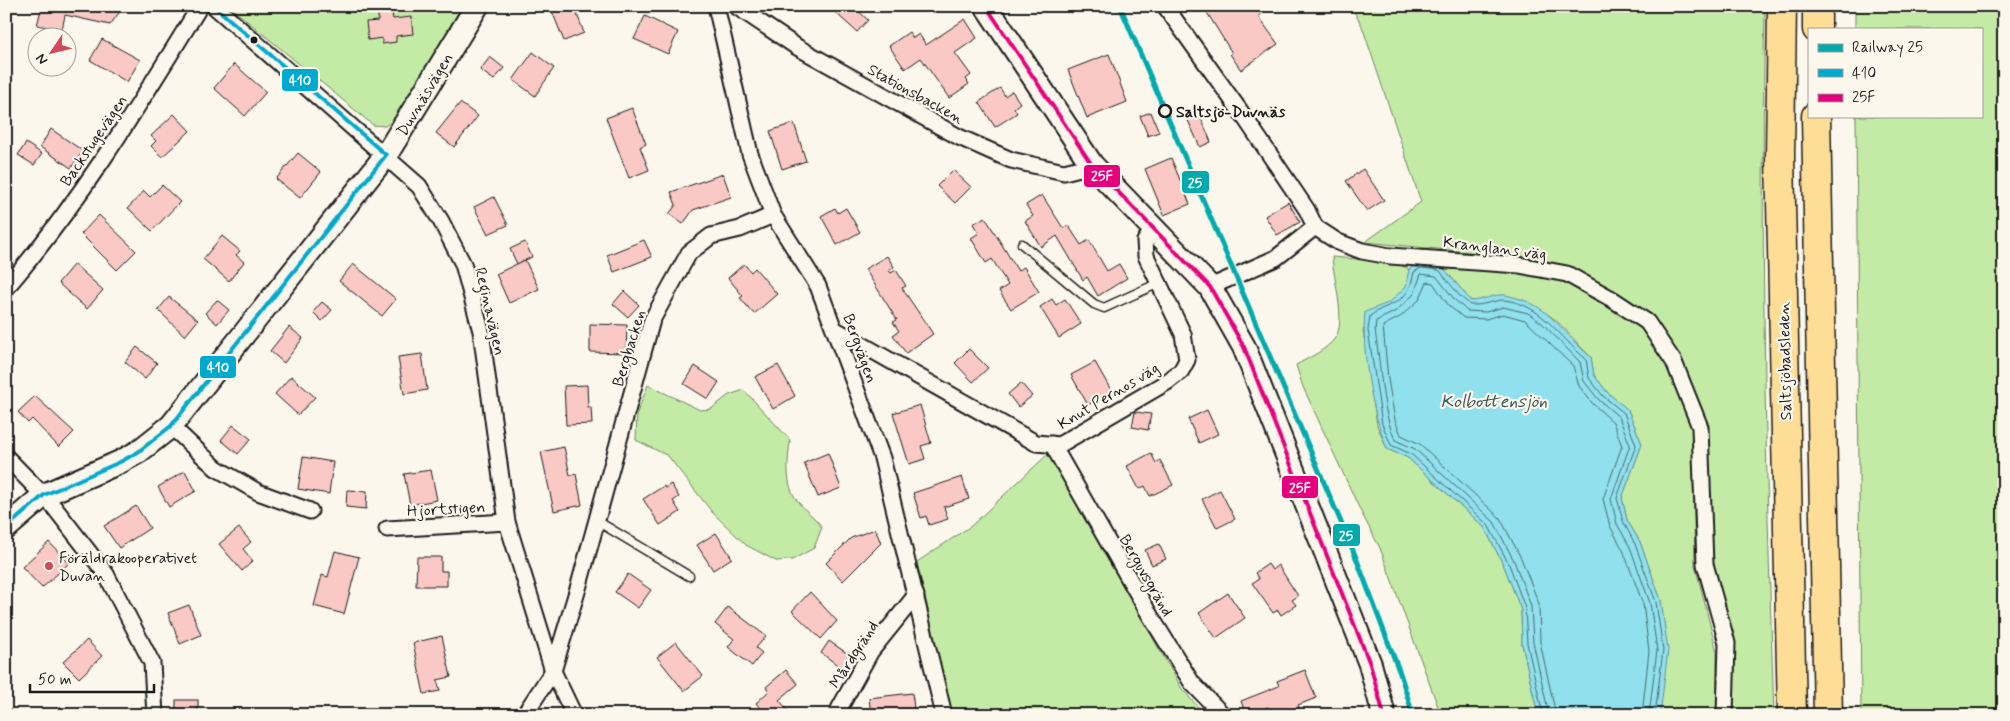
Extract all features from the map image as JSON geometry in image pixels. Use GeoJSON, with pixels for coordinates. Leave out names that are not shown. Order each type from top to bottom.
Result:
{"type":"FeatureCollection","features":[{"type":"Feature","properties":{"kind":"highway","name":"Saltsjöbadsleden"},"geometry":{"type":"LineString","coordinates":[[1782,6],[1780,166],[1792,715]]}},
{"type":"Feature","properties":{"kind":"highway"},"geometry":{"type":"LineString","coordinates":[[1817,6],[1817,28]]}},
{"type":"Feature","properties":{"kind":"highway"},"geometry":{"type":"LineString","coordinates":[[1816,118],[1828,715]]}},
{"type":"Feature","properties":{"kind":"street","name":"Backstugevägen"},"geometry":{"type":"LineString","coordinates":[[7,287],[113,145],[200,6]]}},
{"type":"Feature","properties":{"kind":"street","name":"Reginavägen"},"geometry":{"type":"LineString","coordinates":[[214,6],[386,155],[419,186],[441,221],[463,264],[481,331],[507,522],[553,671],[574,715]]}},
{"type":"Feature","properties":{"kind":"street","name":"Duvnäsvägen"},"geometry":{"type":"LineString","coordinates":[[6,528],[44,496],[120,462],[138,452],[171,426],[386,155],[477,6]]}},
{"type":"Feature","properties":{"kind":"street","name":"Bergvägen"},"geometry":{"type":"LineString","coordinates":[[716,6],[750,154],[773,215],[818,286],[836,330],[882,458],[944,715]]}},
{"type":"Feature","properties":{"kind":"street","name":"Stationsbacken"},"geometry":{"type":"LineString","coordinates":[[736,6],[797,47],[959,137],[1011,160],[1064,172],[1092,165]]}},
{"type":"Feature","properties":{"kind":"street"},"geometry":{"type":"LineString","coordinates":[[986,6],[1092,165],[1210,287],[1244,346],[1370,664],[1384,715]]}},
{"type":"Feature","properties":{"kind":"street"},"geometry":{"type":"LineString","coordinates":[[1165,6],[1248,123],[1307,210],[1315,227],[1276,258],[1210,287]]}},
{"type":"Feature","properties":{"kind":"street","name":"Bergbacken"},"geometry":{"type":"LineString","coordinates":[[524,715],[553,671],[597,521],[652,320],[688,253],[711,236],[740,229],[773,215]]}},
{"type":"Feature","properties":{"kind":"street","name":"Kranglans väg"},"geometry":{"type":"LineString","coordinates":[[1315,227],[1338,242],[1362,251],[1390,256],[1518,265],[1566,274],[1612,299],[1647,322],[1674,362],[1700,427],[1705,564],[1727,643],[1725,715]]}},
{"type":"Feature","properties":{"kind":"street","name":"Knut Pernos väg"},"geometry":{"type":"LineString","coordinates":[[836,330],[1036,443],[1059,445],[1167,382],[1181,371],[1187,360],[1185,341],[1160,282],[1146,256],[1145,241],[1154,228]]}},
{"type":"Feature","properties":{"kind":"street"},"geometry":{"type":"LineString","coordinates":[[171,426],[216,468],[258,492],[310,511]]}},
{"type":"Feature","properties":{"kind":"street","name":"Berguvsgränd"},"geometry":{"type":"LineString","coordinates":[[1052,444],[1151,617],[1192,683],[1223,715]]}},
{"type":"Feature","properties":{"kind":"street"},"geometry":{"type":"LineString","coordinates":[[6,456],[44,496],[106,574],[152,663],[155,715]]}},
{"type":"Feature","properties":{"kind":"street","name":"Hjortstigen"},"geometry":{"type":"LineString","coordinates":[[387,529],[507,522]]}},
{"type":"Feature","properties":{"kind":"street","name":"Mårdgränd"},"geometry":{"type":"LineString","coordinates":[[838,709],[871,651],[916,595]]}},
{"type":"Feature","properties":{"kind":"lane"},"geometry":{"type":"LineString","coordinates":[[1022,244],[1094,304],[1104,308],[1160,282]]}},
{"type":"Feature","properties":{"kind":"lane"},"geometry":{"type":"LineString","coordinates":[[597,521],[689,576]]}},
{"type":"Feature","properties":{"kind":"green space"},"geometry":{"type":"Polygon","coordinates":[[[229,6],[462,6],[395,120],[385,126],[373,125],[229,6]]]}},
{"type":"Feature","properties":{"kind":"green space"},"geometry":{"type":"Polygon","coordinates":[[[1351,6],[1765,6],[1763,183],[1765,360],[1774,715],[1733,715],[1735,643],[1712,566],[1706,424],[1681,358],[1655,322],[1616,292],[1569,269],[1520,257],[1365,242],[1421,202],[1362,26],[1351,6]]]}},
{"type":"Feature","properties":{"kind":"green space"},"geometry":{"type":"Polygon","coordinates":[[[1855,6],[2004,6],[2004,715],[1861,715],[1856,118],[1982,118],[1982,28],[1855,28],[1855,6]]]}},
{"type":"Feature","properties":{"kind":"green space"},"geometry":{"type":"Polygon","coordinates":[[[1332,257],[1393,262],[1409,269],[1407,286],[1363,330],[1377,425],[1387,449],[1408,458],[1484,527],[1504,566],[1521,610],[1522,644],[1538,715],[1441,715],[1380,548],[1362,514],[1303,387],[1296,365],[1332,342],[1338,331],[1340,311],[1332,257]]]}},
{"type":"Feature","properties":{"kind":"green space"},"geometry":{"type":"Polygon","coordinates":[[[1441,265],[1517,270],[1560,280],[1643,328],[1668,365],[1692,429],[1695,565],[1717,652],[1717,715],[1660,715],[1663,623],[1661,600],[1640,542],[1627,520],[1622,498],[1642,444],[1628,410],[1607,392],[1594,375],[1591,357],[1550,316],[1525,308],[1471,301],[1441,265]]]}},
{"type":"Feature","properties":{"kind":"green space"},"geometry":{"type":"Polygon","coordinates":[[[648,385],[700,410],[711,409],[729,395],[744,390],[790,440],[788,472],[791,488],[798,502],[822,527],[814,548],[792,560],[776,561],[746,545],[712,512],[668,456],[636,440],[637,413],[648,385]]]}},
{"type":"Feature","properties":{"kind":"green space"},"geometry":{"type":"Polygon","coordinates":[[[1048,454],[1182,689],[1205,715],[952,715],[917,562],[971,526],[1048,454]]]}},
{"type":"Feature","properties":{"kind":"water","name":"Kolbottensjön"},"geometry":{"type":"Polygon","coordinates":[[[1419,263],[1441,265],[1471,301],[1505,295],[1529,302],[1539,308],[1591,357],[1594,375],[1607,392],[1628,410],[1642,444],[1622,498],[1627,520],[1640,542],[1661,600],[1668,650],[1660,715],[1538,715],[1522,644],[1521,610],[1504,566],[1484,527],[1408,458],[1387,449],[1372,399],[1369,381],[1366,362],[1365,312],[1390,302],[1406,286],[1409,269],[1419,263]]]}},
{"type":"Feature","properties":{"kind":"building"},"geometry":{"type":"Polygon","coordinates":[[[42,6],[124,6],[110,25],[65,15],[62,28],[37,25],[42,6]]]}},
{"type":"Feature","properties":{"kind":"building"},"geometry":{"type":"Polygon","coordinates":[[[550,6],[574,6],[584,33],[564,41],[550,6]]]}},
{"type":"Feature","properties":{"kind":"building"},"geometry":{"type":"Polygon","coordinates":[[[828,6],[853,6],[868,20],[857,32],[828,6]]]}},
{"type":"Feature","properties":{"kind":"building"},"geometry":{"type":"Polygon","coordinates":[[[1214,6],[1256,6],[1261,15],[1258,16],[1278,44],[1241,70],[1206,11],[1214,6]]]}},
{"type":"Feature","properties":{"kind":"building"},"geometry":{"type":"Polygon","coordinates":[[[392,12],[393,19],[411,17],[413,34],[396,36],[396,42],[382,44],[382,38],[368,40],[366,22],[378,21],[378,14],[392,12]]]}},
{"type":"Feature","properties":{"kind":"building"},"geometry":{"type":"Polygon","coordinates":[[[645,16],[678,32],[668,54],[634,39],[645,16]]]}},
{"type":"Feature","properties":{"kind":"building"},"geometry":{"type":"Polygon","coordinates":[[[965,19],[977,38],[955,53],[971,75],[966,79],[969,84],[949,98],[921,58],[905,69],[889,46],[909,32],[913,38],[919,34],[926,45],[965,19]]]}},
{"type":"Feature","properties":{"kind":"building"},"geometry":{"type":"Polygon","coordinates":[[[102,39],[140,60],[127,82],[90,60],[102,39]]]}},
{"type":"Feature","properties":{"kind":"building"},"geometry":{"type":"Polygon","coordinates":[[[533,52],[554,68],[535,96],[513,80],[533,52]]]}},
{"type":"Feature","properties":{"kind":"building"},"geometry":{"type":"Polygon","coordinates":[[[1109,54],[1127,102],[1087,118],[1068,70],[1109,54]]]}},
{"type":"Feature","properties":{"kind":"building"},"geometry":{"type":"Polygon","coordinates":[[[490,57],[504,68],[494,80],[480,70],[490,57]]]}},
{"type":"Feature","properties":{"kind":"building"},"geometry":{"type":"Polygon","coordinates":[[[234,64],[266,92],[245,116],[214,88],[234,64]]]}},
{"type":"Feature","properties":{"kind":"building"},"geometry":{"type":"Polygon","coordinates":[[[1000,88],[1005,96],[1012,91],[1020,103],[1014,108],[1017,113],[995,127],[979,102],[1000,88]]]}},
{"type":"Feature","properties":{"kind":"building"},"geometry":{"type":"Polygon","coordinates":[[[460,103],[478,116],[454,147],[436,133],[460,103]]]}},
{"type":"Feature","properties":{"kind":"building"},"geometry":{"type":"Polygon","coordinates":[[[632,108],[646,144],[640,147],[649,170],[629,178],[606,118],[632,108]]]}},
{"type":"Feature","properties":{"kind":"building"},"geometry":{"type":"Polygon","coordinates":[[[1198,111],[1211,142],[1200,147],[1186,116],[1198,111]]]}},
{"type":"Feature","properties":{"kind":"building"},"geometry":{"type":"Polygon","coordinates":[[[1151,112],[1159,132],[1148,136],[1140,116],[1151,112]]]}},
{"type":"Feature","properties":{"kind":"building"},"geometry":{"type":"Polygon","coordinates":[[[174,114],[190,131],[162,157],[151,146],[156,141],[151,136],[174,114]]]}},
{"type":"Feature","properties":{"kind":"building"},"geometry":{"type":"Polygon","coordinates":[[[794,123],[806,161],[782,169],[770,131],[794,123]]]}},
{"type":"Feature","properties":{"kind":"building"},"geometry":{"type":"Polygon","coordinates":[[[51,129],[83,151],[71,168],[40,147],[51,129]]]}},
{"type":"Feature","properties":{"kind":"building"},"geometry":{"type":"Polygon","coordinates":[[[26,143],[42,154],[34,165],[18,155],[26,143]]]}},
{"type":"Feature","properties":{"kind":"building"},"geometry":{"type":"Polygon","coordinates":[[[298,153],[321,172],[300,198],[276,179],[298,153]]]}},
{"type":"Feature","properties":{"kind":"building"},"geometry":{"type":"Polygon","coordinates":[[[1171,158],[1190,204],[1164,215],[1145,169],[1171,158]]]}},
{"type":"Feature","properties":{"kind":"building"},"geometry":{"type":"Polygon","coordinates":[[[1363,169],[1384,200],[1367,211],[1346,181],[1363,169]]]}},
{"type":"Feature","properties":{"kind":"building"},"geometry":{"type":"Polygon","coordinates":[[[953,170],[971,187],[955,203],[937,186],[953,170]]]}},
{"type":"Feature","properties":{"kind":"building"},"geometry":{"type":"Polygon","coordinates":[[[723,174],[731,197],[693,210],[683,224],[669,214],[676,205],[671,192],[723,174]]]}},
{"type":"Feature","properties":{"kind":"building"},"geometry":{"type":"Polygon","coordinates":[[[162,185],[180,202],[152,231],[128,208],[144,191],[150,197],[162,185]]]}},
{"type":"Feature","properties":{"kind":"building"},"geometry":{"type":"Polygon","coordinates":[[[1042,195],[1063,228],[1068,225],[1081,245],[1089,240],[1107,271],[1119,264],[1127,278],[1098,296],[1087,277],[1083,280],[1057,236],[1041,247],[1025,221],[1033,216],[1026,205],[1042,195]]]}},
{"type":"Feature","properties":{"kind":"building"},"geometry":{"type":"Polygon","coordinates":[[[494,197],[508,225],[488,234],[474,207],[494,197]]]}},
{"type":"Feature","properties":{"kind":"building"},"geometry":{"type":"Polygon","coordinates":[[[1288,202],[1300,222],[1277,235],[1265,216],[1288,202]]]}},
{"type":"Feature","properties":{"kind":"building"},"geometry":{"type":"Polygon","coordinates":[[[835,208],[838,213],[846,208],[860,232],[837,245],[821,216],[835,208]]]}},
{"type":"Feature","properties":{"kind":"building"},"geometry":{"type":"Polygon","coordinates":[[[99,215],[136,251],[117,270],[81,234],[99,215]]]}},
{"type":"Feature","properties":{"kind":"building"},"geometry":{"type":"Polygon","coordinates":[[[985,217],[1018,271],[1024,267],[1039,292],[1011,309],[999,291],[1008,285],[992,259],[986,263],[971,238],[979,233],[973,224],[985,217]]]}},
{"type":"Feature","properties":{"kind":"building"},"geometry":{"type":"Polygon","coordinates":[[[222,236],[240,251],[236,255],[244,262],[229,281],[203,259],[222,236]]]}},
{"type":"Feature","properties":{"kind":"building"},"geometry":{"type":"Polygon","coordinates":[[[644,240],[652,257],[614,272],[607,255],[644,240]]]}},
{"type":"Feature","properties":{"kind":"building"},"geometry":{"type":"Polygon","coordinates":[[[525,242],[532,257],[517,264],[510,249],[525,242]]]}},
{"type":"Feature","properties":{"kind":"building"},"geometry":{"type":"Polygon","coordinates":[[[887,256],[894,267],[889,271],[891,273],[896,270],[906,286],[902,288],[933,334],[906,353],[893,335],[899,331],[893,322],[897,320],[865,269],[887,256]]]}},
{"type":"Feature","properties":{"kind":"building"},"geometry":{"type":"Polygon","coordinates":[[[525,260],[539,289],[509,303],[496,274],[525,260]]]}},
{"type":"Feature","properties":{"kind":"building"},"geometry":{"type":"Polygon","coordinates":[[[74,264],[103,290],[87,309],[58,283],[74,264]]]}},
{"type":"Feature","properties":{"kind":"building"},"geometry":{"type":"Polygon","coordinates":[[[353,264],[396,299],[382,316],[339,281],[353,264]]]}},
{"type":"Feature","properties":{"kind":"building"},"geometry":{"type":"Polygon","coordinates":[[[744,264],[751,272],[755,268],[777,294],[754,314],[740,298],[743,296],[728,278],[744,264]]]}},
{"type":"Feature","properties":{"kind":"building"},"geometry":{"type":"Polygon","coordinates":[[[624,291],[639,305],[628,317],[613,304],[624,291]]]}},
{"type":"Feature","properties":{"kind":"building"},"geometry":{"type":"Polygon","coordinates":[[[169,297],[198,320],[185,336],[158,310],[169,297]]]}},
{"type":"Feature","properties":{"kind":"building"},"geometry":{"type":"Polygon","coordinates":[[[1052,299],[1056,305],[1065,299],[1081,324],[1059,338],[1040,307],[1052,299]]]}},
{"type":"Feature","properties":{"kind":"building"},"geometry":{"type":"Polygon","coordinates":[[[217,300],[229,310],[217,324],[205,313],[217,300]]]}},
{"type":"Feature","properties":{"kind":"building"},"geometry":{"type":"Polygon","coordinates":[[[322,302],[332,310],[322,321],[313,312],[322,302]]]}},
{"type":"Feature","properties":{"kind":"building"},"geometry":{"type":"Polygon","coordinates":[[[590,324],[627,325],[626,353],[590,352],[590,324]]]}},
{"type":"Feature","properties":{"kind":"building"},"geometry":{"type":"Polygon","coordinates":[[[289,327],[303,338],[284,363],[270,351],[289,327]]]}},
{"type":"Feature","properties":{"kind":"building"},"geometry":{"type":"Polygon","coordinates":[[[137,347],[157,363],[145,379],[125,362],[137,347]]]}},
{"type":"Feature","properties":{"kind":"building"},"geometry":{"type":"Polygon","coordinates":[[[969,349],[988,368],[973,382],[955,363],[969,349]]]}},
{"type":"Feature","properties":{"kind":"building"},"geometry":{"type":"Polygon","coordinates":[[[422,354],[427,390],[404,394],[398,357],[422,354]]]}},
{"type":"Feature","properties":{"kind":"building"},"geometry":{"type":"Polygon","coordinates":[[[1095,362],[1112,392],[1088,405],[1071,375],[1095,362]]]}},
{"type":"Feature","properties":{"kind":"building"},"geometry":{"type":"Polygon","coordinates":[[[778,365],[795,396],[773,409],[755,377],[778,365]]]}},
{"type":"Feature","properties":{"kind":"building"},"geometry":{"type":"Polygon","coordinates":[[[695,366],[719,382],[708,399],[684,384],[695,366]]]}},
{"type":"Feature","properties":{"kind":"building"},"geometry":{"type":"Polygon","coordinates":[[[291,376],[315,397],[298,415],[275,394],[291,376]]]}},
{"type":"Feature","properties":{"kind":"building"},"geometry":{"type":"Polygon","coordinates":[[[1021,383],[1032,396],[1018,407],[1008,394],[1021,383]]]}},
{"type":"Feature","properties":{"kind":"building"},"geometry":{"type":"Polygon","coordinates":[[[587,385],[588,407],[591,407],[592,424],[566,425],[564,386],[587,385]]]}},
{"type":"Feature","properties":{"kind":"building"},"geometry":{"type":"Polygon","coordinates":[[[35,396],[74,432],[59,447],[32,419],[28,423],[18,412],[35,396]]]}},
{"type":"Feature","properties":{"kind":"building"},"geometry":{"type":"Polygon","coordinates":[[[920,405],[931,443],[921,446],[925,459],[909,464],[893,413],[920,405]]]}},
{"type":"Feature","properties":{"kind":"building"},"geometry":{"type":"Polygon","coordinates":[[[1207,410],[1218,434],[1199,443],[1188,419],[1207,410]]]}},
{"type":"Feature","properties":{"kind":"building"},"geometry":{"type":"Polygon","coordinates":[[[1135,412],[1151,414],[1148,430],[1132,427],[1135,412]]]}},
{"type":"Feature","properties":{"kind":"building"},"geometry":{"type":"Polygon","coordinates":[[[233,425],[251,439],[238,454],[221,440],[233,425]]]}},
{"type":"Feature","properties":{"kind":"building"},"geometry":{"type":"Polygon","coordinates":[[[564,447],[570,475],[576,474],[582,505],[554,511],[541,452],[564,447]]]}},
{"type":"Feature","properties":{"kind":"building"},"geometry":{"type":"Polygon","coordinates":[[[828,453],[841,488],[818,497],[804,463],[828,453]]]}},
{"type":"Feature","properties":{"kind":"building"},"geometry":{"type":"Polygon","coordinates":[[[1151,453],[1156,463],[1160,460],[1173,485],[1150,496],[1145,486],[1139,489],[1127,466],[1151,453]]]}},
{"type":"Feature","properties":{"kind":"building"},"geometry":{"type":"Polygon","coordinates":[[[303,457],[333,462],[329,494],[298,489],[303,457]]]}},
{"type":"Feature","properties":{"kind":"building"},"geometry":{"type":"Polygon","coordinates":[[[431,470],[437,500],[410,505],[404,474],[431,470]]]}},
{"type":"Feature","properties":{"kind":"building"},"geometry":{"type":"Polygon","coordinates":[[[185,471],[196,491],[169,507],[158,487],[185,471]]]}},
{"type":"Feature","properties":{"kind":"building"},"geometry":{"type":"Polygon","coordinates":[[[962,477],[969,499],[944,507],[948,519],[929,525],[926,516],[921,518],[913,493],[962,477]]]}},
{"type":"Feature","properties":{"kind":"building"},"geometry":{"type":"Polygon","coordinates":[[[671,484],[679,497],[673,501],[680,512],[660,525],[643,499],[664,486],[665,488],[671,484]]]}},
{"type":"Feature","properties":{"kind":"building"},"geometry":{"type":"Polygon","coordinates":[[[347,490],[367,491],[366,509],[346,507],[347,490]]]}},
{"type":"Feature","properties":{"kind":"building"},"geometry":{"type":"Polygon","coordinates":[[[1220,490],[1235,519],[1217,528],[1202,499],[1220,490]]]}},
{"type":"Feature","properties":{"kind":"building"},"geometry":{"type":"Polygon","coordinates":[[[136,506],[150,528],[119,548],[104,526],[136,506]]]}},
{"type":"Feature","properties":{"kind":"building"},"geometry":{"type":"Polygon","coordinates":[[[239,528],[251,542],[243,549],[253,561],[242,571],[219,544],[239,528]]]}},
{"type":"Feature","properties":{"kind":"building"},"geometry":{"type":"Polygon","coordinates":[[[875,529],[881,543],[843,581],[826,563],[851,538],[875,529]]]}},
{"type":"Feature","properties":{"kind":"building"},"geometry":{"type":"Polygon","coordinates":[[[716,533],[732,558],[713,570],[697,545],[716,533]]]}},
{"type":"Feature","properties":{"kind":"building"},"geometry":{"type":"Polygon","coordinates":[[[49,542],[69,563],[42,588],[22,567],[49,542]]]}},
{"type":"Feature","properties":{"kind":"building"},"geometry":{"type":"Polygon","coordinates":[[[1159,544],[1166,559],[1152,565],[1145,550],[1159,544]]]}},
{"type":"Feature","properties":{"kind":"building"},"geometry":{"type":"Polygon","coordinates":[[[335,551],[359,557],[344,614],[314,606],[322,575],[328,577],[335,551]]]}},
{"type":"Feature","properties":{"kind":"building"},"geometry":{"type":"Polygon","coordinates":[[[417,557],[441,557],[441,571],[447,571],[447,586],[416,586],[417,557]]]}},
{"type":"Feature","properties":{"kind":"building"},"geometry":{"type":"Polygon","coordinates":[[[1268,564],[1272,570],[1278,565],[1298,596],[1292,600],[1296,605],[1281,615],[1278,610],[1273,613],[1252,583],[1259,579],[1255,573],[1268,564]]]}},
{"type":"Feature","properties":{"kind":"building"},"geometry":{"type":"Polygon","coordinates":[[[628,574],[651,590],[638,608],[615,592],[628,574]]]}},
{"type":"Feature","properties":{"kind":"building"},"geometry":{"type":"Polygon","coordinates":[[[810,592],[837,621],[821,639],[792,611],[810,592]]]}},
{"type":"Feature","properties":{"kind":"building"},"geometry":{"type":"Polygon","coordinates":[[[1228,593],[1245,618],[1216,638],[1199,613],[1228,593]]]}},
{"type":"Feature","properties":{"kind":"building"},"geometry":{"type":"Polygon","coordinates":[[[189,605],[201,635],[180,644],[168,613],[189,605]]]}},
{"type":"Feature","properties":{"kind":"building"},"geometry":{"type":"Polygon","coordinates":[[[728,607],[766,636],[756,648],[762,653],[752,666],[728,647],[734,639],[715,624],[728,607]]]}},
{"type":"Feature","properties":{"kind":"building"},"geometry":{"type":"Polygon","coordinates":[[[442,636],[451,677],[437,680],[440,691],[424,694],[413,643],[442,636]]]}},
{"type":"Feature","properties":{"kind":"building"},"geometry":{"type":"Polygon","coordinates":[[[87,640],[102,656],[79,678],[63,662],[87,640]]]}},
{"type":"Feature","properties":{"kind":"building"},"geometry":{"type":"Polygon","coordinates":[[[829,641],[851,656],[842,668],[821,653],[829,641]]]}},
{"type":"Feature","properties":{"kind":"building"},"geometry":{"type":"Polygon","coordinates":[[[676,642],[703,676],[684,691],[657,657],[676,642]]]}},
{"type":"Feature","properties":{"kind":"building"},"geometry":{"type":"Polygon","coordinates":[[[786,670],[798,684],[779,700],[792,715],[766,715],[756,703],[769,691],[766,687],[786,670]]]}},
{"type":"Feature","properties":{"kind":"building"},"geometry":{"type":"Polygon","coordinates":[[[1305,670],[1316,698],[1298,705],[1302,715],[1271,715],[1268,707],[1246,715],[1241,701],[1279,686],[1277,681],[1305,670]]]}},
{"type":"Feature","properties":{"kind":"building"},"geometry":{"type":"Polygon","coordinates":[[[912,693],[915,715],[871,715],[869,698],[912,693]]]}},
{"type":"Feature","properties":{"kind":"building"},"geometry":{"type":"Polygon","coordinates":[[[176,700],[198,700],[198,715],[176,715],[176,700]]]}},
{"type":"Feature","properties":{"kind":"rail line","name":"25"},"geometry":{"type":"LineString","coordinates":[[1120,6],[1355,555],[1401,676],[1413,715]]}},
{"type":"Feature","properties":{"kind":"transit line","name":"410"},"geometry":{"type":"LineString","coordinates":[[214,6],[386,155]]}},
{"type":"Feature","properties":{"kind":"transit line","name":"25F"},"geometry":{"type":"LineString","coordinates":[[986,6],[1092,165],[1210,287],[1244,347],[1370,664],[1384,715]]}},
{"type":"Feature","properties":{"kind":"transit line","name":"410"},"geometry":{"type":"LineString","coordinates":[[6,528],[44,495],[120,462],[138,452],[171,426],[386,155]]}},
{"type":"Feature","properties":{"kind":"place","name":"Saltsjö-Duvnäs"},"geometry":{"type":"Point","coordinates":[1165,111]}},
{"type":"Feature","properties":{"kind":"place","name":"Föräldrakooperativet Duvan"},"geometry":{"type":"Point","coordinates":[49,566]}}]}
